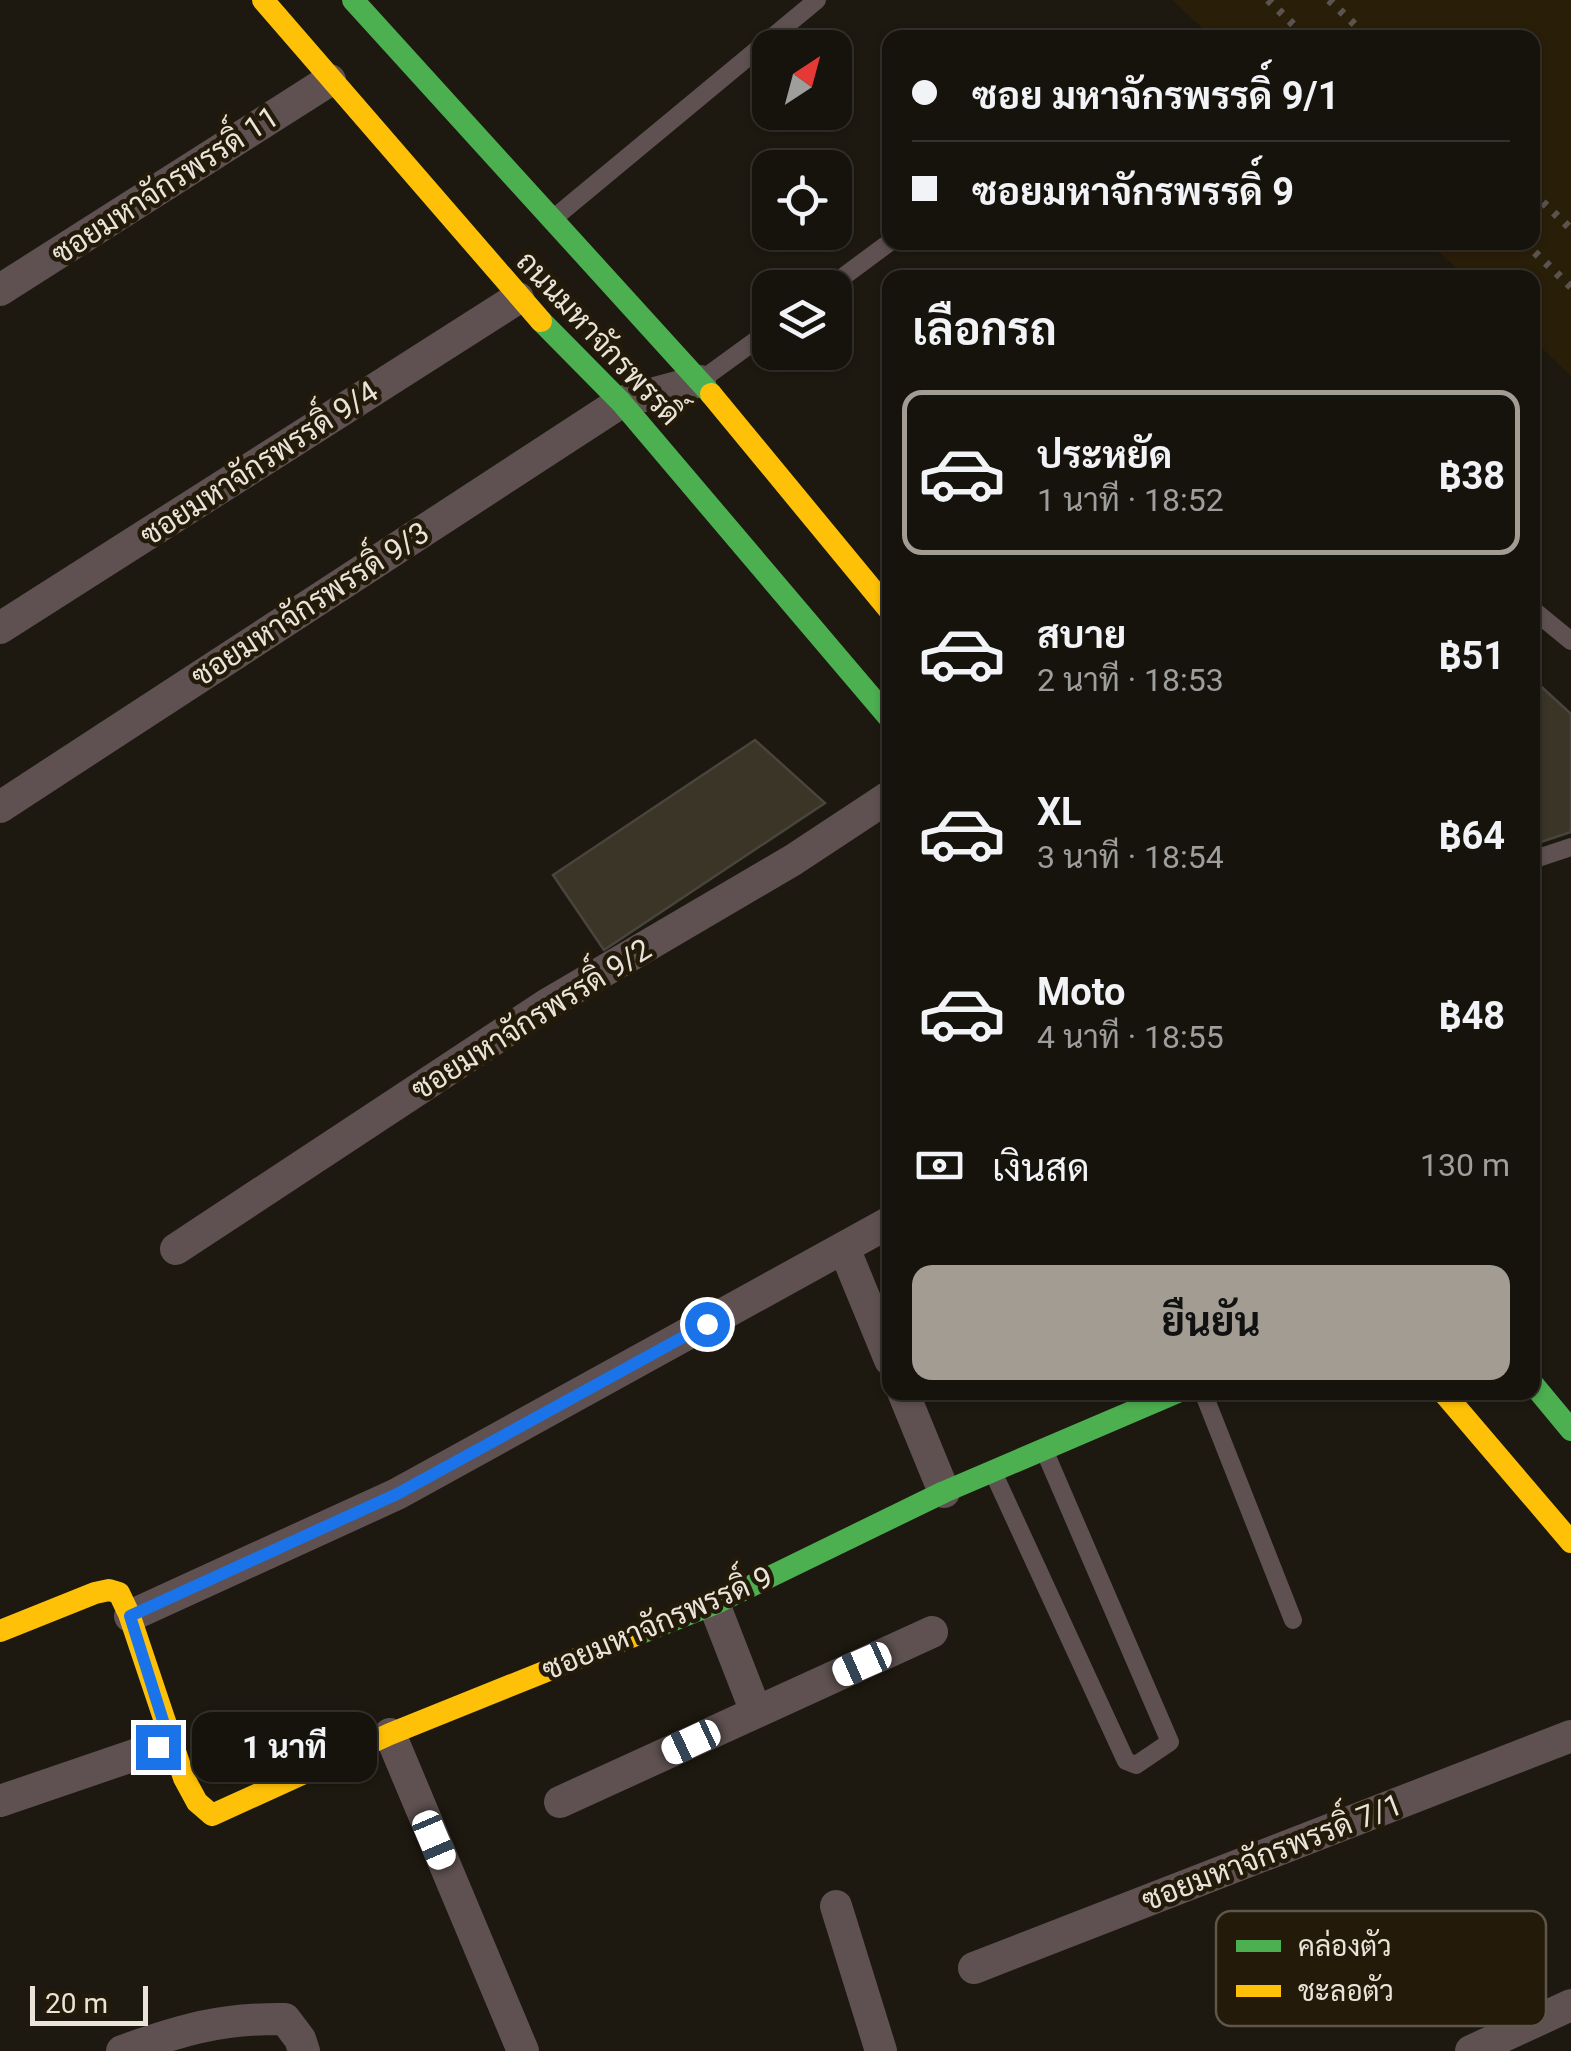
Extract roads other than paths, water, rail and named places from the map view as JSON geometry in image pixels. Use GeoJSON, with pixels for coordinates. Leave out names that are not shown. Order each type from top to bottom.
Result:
{"type":"FeatureCollection","features":[{"type":"Feature","properties":{"kind":"main road","name":"ถนนมหาจักรพรรดิ์"},"geometry":{"type":"LineString","coordinates":[[262,0],[518,298],[621,402],[882,710]]}},
{"type":"Feature","properties":{"kind":"main road","name":"ถนนมหาจักรพรรดิ์"},"geometry":{"type":"LineString","coordinates":[[357,1],[700,381],[882,600]]}},
{"type":"Feature","properties":{"kind":"main road"},"geometry":{"type":"LineString","coordinates":[[1550,1387],[1571,1430]]}},
{"type":"Feature","properties":{"kind":"main road","name":"ซอยมหาจักรพรรดิ์ 9"},"geometry":{"type":"LineString","coordinates":[[130,1616],[170,1743],[200,1808],[212,1815],[390,1734],[714,1604],[944,1492],[1160,1400]]}},
{"type":"Feature","properties":{"kind":"main road"},"geometry":{"type":"LineString","coordinates":[[1450,1400],[1571,1542]]}},
{"type":"Feature","properties":{"kind":"main road"},"geometry":{"type":"LineString","coordinates":[[0,1631],[109,1590],[122,1596],[130,1616]]}},
{"type":"Feature","properties":{"kind":"street","name":"ซอยมหาจักรพรรดิ์ 11"},"geometry":{"type":"LineString","coordinates":[[0,290],[330,80]]}},
{"type":"Feature","properties":{"kind":"street","name":"ซอยมหาจักรพรรดิ์ 9/4"},"geometry":{"type":"LineString","coordinates":[[0,628],[518,298]]}},
{"type":"Feature","properties":{"kind":"street","name":"ซอยมหาจักรพรรดิ์ 9/3"},"geometry":{"type":"LineString","coordinates":[[0,807],[621,402],[700,381]]}},
{"type":"Feature","properties":{"kind":"street","name":"ซอยมหาจักรพรรดิ์ 9/2"},"geometry":{"type":"LineString","coordinates":[[176,1249],[546,1005],[793,860],[882,801]]}},
{"type":"Feature","properties":{"kind":"street"},"geometry":{"type":"LineString","coordinates":[[130,1616],[397,1494],[882,1227]]}},
{"type":"Feature","properties":{"kind":"street"},"geometry":{"type":"LineString","coordinates":[[844,1248],[882,1341]]}},
{"type":"Feature","properties":{"kind":"street"},"geometry":{"type":"LineString","coordinates":[[906,1400],[944,1492]]}},
{"type":"Feature","properties":{"kind":"street"},"geometry":{"type":"LineString","coordinates":[[714,1604],[756,1712]]}},
{"type":"Feature","properties":{"kind":"street"},"geometry":{"type":"LineString","coordinates":[[560,1802],[932,1632]]}},
{"type":"Feature","properties":{"kind":"street"},"geometry":{"type":"LineString","coordinates":[[390,1734],[523,2051]]}},
{"type":"Feature","properties":{"kind":"street","name":"ซอยมหาจักรพรรดิ์ 7/1"},"geometry":{"type":"LineString","coordinates":[[974,1968],[1571,1736]]}},
{"type":"Feature","properties":{"kind":"street"},"geometry":{"type":"LineString","coordinates":[[0,1801],[170,1743]]}},
{"type":"Feature","properties":{"kind":"street"},"geometry":{"type":"LineString","coordinates":[[836,1906],[880,2051]]}},
{"type":"Feature","properties":{"kind":"street"},"geometry":{"type":"LineString","coordinates":[[1546,2016],[1571,2005]]}},
{"type":"Feature","properties":{"kind":"street"},"geometry":{"type":"LineString","coordinates":[[122,2051],[195,2026],[253,2019],[285,2019],[304,2051]]}},
{"type":"Feature","properties":{"kind":"street"},"geometry":{"type":"LineString","coordinates":[[1471,2051],[1525,2026]]}},
{"type":"Feature","properties":{"kind":"lane"},"geometry":{"type":"LineString","coordinates":[[554,218],[817,0]]}},
{"type":"Feature","properties":{"kind":"lane"},"geometry":{"type":"LineString","coordinates":[[852,270],[882,248]]}},
{"type":"Feature","properties":{"kind":"lane"},"geometry":{"type":"LineString","coordinates":[[700,381],[752,343]]}},
{"type":"Feature","properties":{"kind":"lane"},"geometry":{"type":"LineString","coordinates":[[1540,616],[1571,641]]}},
{"type":"Feature","properties":{"kind":"lane"},"geometry":{"type":"LineString","coordinates":[[1540,857],[1571,847]]}},
{"type":"Feature","properties":{"kind":"lane"},"geometry":{"type":"LineString","coordinates":[[1207,1400],[1293,1620]]}},
{"type":"Feature","properties":{"kind":"lane"},"geometry":{"type":"LineString","coordinates":[[994,1472],[1126,1761],[1136,1765],[1170,1743],[1044,1451]]}},
{"type":"Feature","properties":{"kind":"railway"},"geometry":{"type":"LineString","coordinates":[[1268,0],[1299,30]]}},
{"type":"Feature","properties":{"kind":"railway"},"geometry":{"type":"LineString","coordinates":[[1329,0],[1361,30]]}},
{"type":"Feature","properties":{"kind":"railway"},"geometry":{"type":"LineString","coordinates":[[1540,200],[1571,229]]}},
{"type":"Feature","properties":{"kind":"railway"},"geometry":{"type":"LineString","coordinates":[[1532,250],[1571,287]]}}]}
